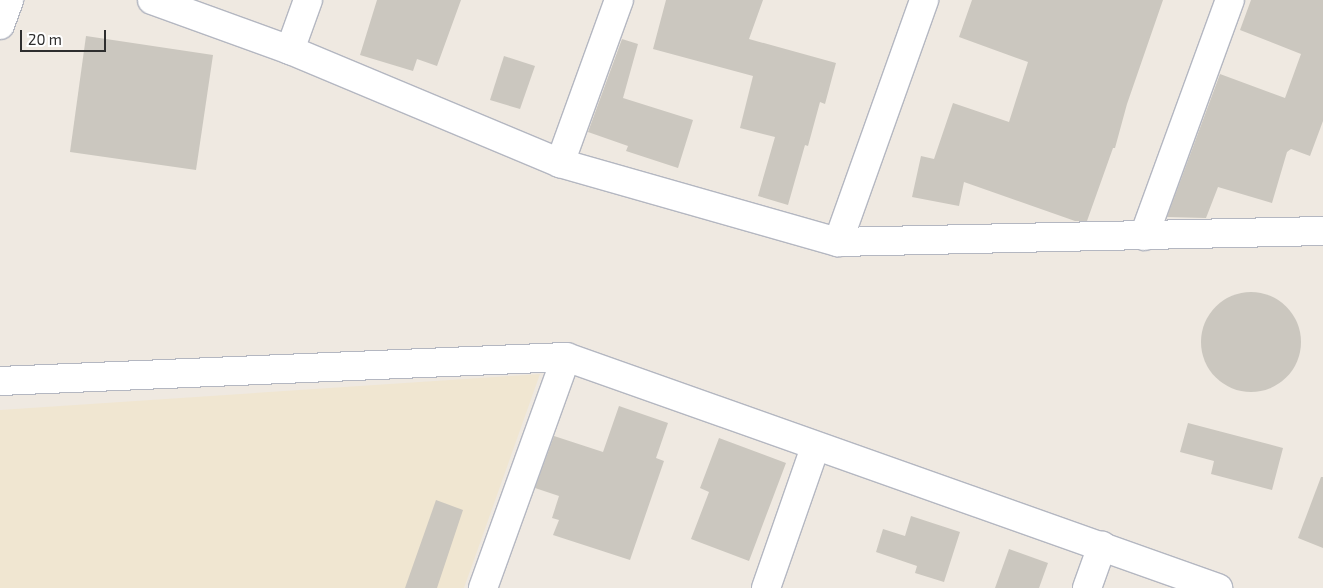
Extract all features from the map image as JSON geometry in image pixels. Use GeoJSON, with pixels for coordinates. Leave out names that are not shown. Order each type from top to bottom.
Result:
{"type":"FeatureCollection","features":[{"type":"Feature","properties":{"kind":"street"},"geometry":{"type":"LineString","coordinates":[[0,25],[9,0]]}},
{"type":"Feature","properties":{"kind":"street"},"geometry":{"type":"LineString","coordinates":[[152,0],[290,50],[560,163],[838,242],[1323,231]]}},
{"type":"Feature","properties":{"kind":"street"},"geometry":{"type":"LineString","coordinates":[[290,50],[308,0]]}},
{"type":"Feature","properties":{"kind":"street"},"geometry":{"type":"LineString","coordinates":[[560,163],[619,0]]}},
{"type":"Feature","properties":{"kind":"street"},"geometry":{"type":"LineString","coordinates":[[838,242],[924,0]]}},
{"type":"Feature","properties":{"kind":"street"},"geometry":{"type":"LineString","coordinates":[[1144,236],[1230,0]]}},
{"type":"Feature","properties":{"kind":"street"},"geometry":{"type":"LineString","coordinates":[[0,381],[566,357],[814,447],[1218,588]]}},
{"type":"Feature","properties":{"kind":"street"},"geometry":{"type":"LineString","coordinates":[[483,588],[566,357]]}},
{"type":"Feature","properties":{"kind":"street"},"geometry":{"type":"LineString","coordinates":[[766,588],[814,447]]}},
{"type":"Feature","properties":{"kind":"street"},"geometry":{"type":"LineString","coordinates":[[1087,588],[1102,546]]}},
{"type":"Feature","properties":{"kind":"shaded area"},"geometry":{"type":"Polygon","coordinates":[[[540,374],[464,588],[0,588],[0,410],[540,374]]]}},
{"type":"Feature","properties":{"kind":"building"},"geometry":{"type":"Polygon","coordinates":[[[377,0],[461,0],[437,66],[417,59],[413,71],[360,55],[377,0]]]}},
{"type":"Feature","properties":{"kind":"building"},"geometry":{"type":"Polygon","coordinates":[[[666,0],[763,0],[749,39],[836,63],[825,104],[820,102],[808,146],[805,145],[788,205],[758,196],[775,137],[740,128],[753,76],[653,49],[666,0]]]}},
{"type":"Feature","properties":{"kind":"building"},"geometry":{"type":"Polygon","coordinates":[[[972,0],[1163,0],[1127,104],[1115,148],[1113,148],[1087,221],[1075,221],[964,182],[959,206],[912,197],[921,156],[934,159],[953,103],[1009,122],[1028,62],[959,37],[972,0]]]}},
{"type":"Feature","properties":{"kind":"building"},"geometry":{"type":"Polygon","coordinates":[[[1251,0],[1323,0],[1323,121],[1310,156],[1291,149],[1287,152],[1272,203],[1218,187],[1206,218],[1167,217],[1220,74],[1285,98],[1301,54],[1240,30],[1251,0]]]}},
{"type":"Feature","properties":{"kind":"building"},"geometry":{"type":"Polygon","coordinates":[[[86,36],[213,55],[196,170],[70,152],[86,36]]]}},
{"type":"Feature","properties":{"kind":"building"},"geometry":{"type":"Polygon","coordinates":[[[622,39],[638,44],[623,98],[693,120],[678,168],[626,151],[628,146],[588,132],[622,39]]]}},
{"type":"Feature","properties":{"kind":"building"},"geometry":{"type":"Polygon","coordinates":[[[504,56],[535,66],[520,109],[490,100],[504,56]]]}},
{"type":"Feature","properties":{"kind":"building"},"geometry":{"type":"Polygon","coordinates":[[[1251,292],[1270,295],[1287,306],[1298,323],[1301,342],[1298,361],[1287,378],[1270,389],[1251,392],[1232,389],[1215,378],[1204,361],[1201,342],[1204,323],[1215,306],[1232,295],[1251,292]]]}},
{"type":"Feature","properties":{"kind":"building"},"geometry":{"type":"Polygon","coordinates":[[[619,406],[668,423],[656,458],[664,461],[630,560],[553,535],[559,520],[552,518],[559,496],[535,488],[554,436],[603,452],[619,406]]]}},
{"type":"Feature","properties":{"kind":"building"},"geometry":{"type":"Polygon","coordinates":[[[1188,423],[1283,448],[1272,490],[1211,474],[1214,461],[1180,452],[1188,423]]]}},
{"type":"Feature","properties":{"kind":"building"},"geometry":{"type":"Polygon","coordinates":[[[719,438],[786,463],[749,561],[691,539],[709,492],[700,488],[719,438]]]}},
{"type":"Feature","properties":{"kind":"building"},"geometry":{"type":"Polygon","coordinates":[[[1321,477],[1323,477],[1323,548],[1298,538],[1321,477]]]}},
{"type":"Feature","properties":{"kind":"building"},"geometry":{"type":"Polygon","coordinates":[[[436,500],[463,510],[437,588],[405,588],[436,500]]]}},
{"type":"Feature","properties":{"kind":"building"},"geometry":{"type":"Polygon","coordinates":[[[911,516],[960,532],[944,582],[915,573],[917,566],[876,552],[883,529],[905,536],[911,516]]]}},
{"type":"Feature","properties":{"kind":"building"},"geometry":{"type":"Polygon","coordinates":[[[1009,549],[1048,563],[1039,588],[995,588],[1009,549]]]}}]}
